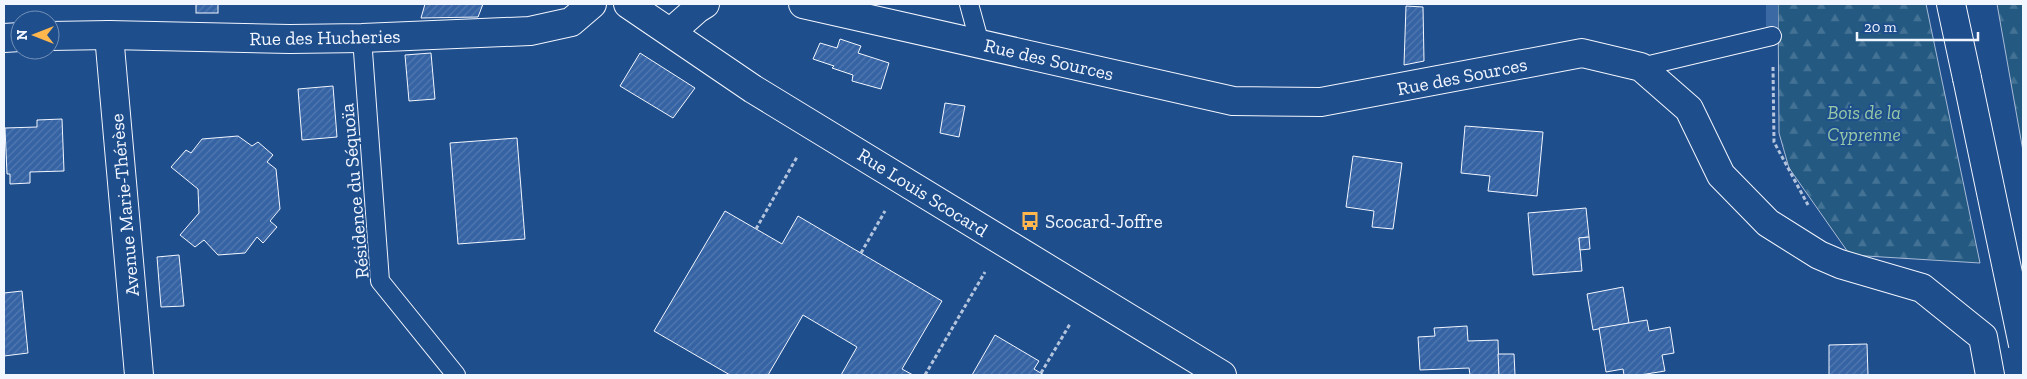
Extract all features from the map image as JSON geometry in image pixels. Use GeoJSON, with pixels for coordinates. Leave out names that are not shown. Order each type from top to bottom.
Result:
{"type":"FeatureCollection","features":[{"type":"Feature","properties":{"kind":"street","name":"Rue des Hucheries"},"geometry":{"type":"LineString","coordinates":[[60,36],[109,35],[290,39],[530,31],[571,22],[592,4]]}},
{"type":"Feature","properties":{"kind":"street","name":"Rue Louis Scocard"},"geometry":{"type":"LineString","coordinates":[[628,4],[753,89],[1222,375]]}},
{"type":"Feature","properties":{"kind":"street"},"geometry":{"type":"LineString","coordinates":[[671,32],[697,9],[706,4]]}},
{"type":"Feature","properties":{"kind":"street","name":"Rue des Sources"},"geometry":{"type":"LineString","coordinates":[[803,4],[1233,101],[1321,102],[1582,54],[1641,67],[1689,109],[1721,175],[1768,223],[1819,255],[1840,264],[1922,288],[1983,337],[1990,375]]}},
{"type":"Feature","properties":{"kind":"street"},"geometry":{"type":"LineString","coordinates":[[1951,4],[2023,345]]}},
{"type":"Feature","properties":{"kind":"street","name":"Avenue Marie-Thérèse"},"geometry":{"type":"LineString","coordinates":[[109,35],[140,375]]}},
{"type":"Feature","properties":{"kind":"lane"},"geometry":{"type":"LineString","coordinates":[[970,4],[980,44]]}},
{"type":"Feature","properties":{"kind":"lane"},"geometry":{"type":"LineString","coordinates":[[1641,67],[1772,36]]}},
{"type":"Feature","properties":{"kind":"lane","name":"Résidence du Séquoïa"},"geometry":{"type":"LineString","coordinates":[[362,38],[380,281],[456,375]]}},
{"type":"Feature","properties":{"kind":"path"},"geometry":{"type":"LineString","coordinates":[[1772,36],[1774,142],[1812,212]]}},
{"type":"Feature","properties":{"kind":"path"},"geometry":{"type":"LineString","coordinates":[[756,229],[815,126]]}},
{"type":"Feature","properties":{"kind":"path"},"geometry":{"type":"LineString","coordinates":[[861,253],[903,180]]}},
{"type":"Feature","properties":{"kind":"path"},"geometry":{"type":"LineString","coordinates":[[925,375],[1002,241]]}},
{"type":"Feature","properties":{"kind":"path"},"geometry":{"type":"LineString","coordinates":[[1041,373],[1088,293]]}},
{"type":"Feature","properties":{"kind":"green space","name":"Bois de la Cyprenne"},"geometry":{"type":"Polygon","coordinates":[[[1778,4],[1926,4],[1980,263],[1850,255],[1789,168],[1779,133],[1778,4]]]}},
{"type":"Feature","properties":{"kind":"green space"},"geometry":{"type":"Polygon","coordinates":[[[1997,4],[2023,4],[2023,151],[1997,4]]]}},
{"type":"Feature","properties":{"kind":"building"},"geometry":{"type":"Polygon","coordinates":[[[196,4],[218,4],[218,13],[196,13],[196,4]]]}},
{"type":"Feature","properties":{"kind":"building"},"geometry":{"type":"Polygon","coordinates":[[[425,4],[483,4],[478,17],[421,18],[425,4]]]}},
{"type":"Feature","properties":{"kind":"building"},"geometry":{"type":"Polygon","coordinates":[[[1406,6],[1423,7],[1424,61],[1404,65],[1406,6]]]}},
{"type":"Feature","properties":{"kind":"building"},"geometry":{"type":"Polygon","coordinates":[[[840,39],[861,46],[858,53],[889,63],[881,89],[852,81],[853,75],[813,59],[820,43],[837,48],[840,39]]]}},
{"type":"Feature","properties":{"kind":"building"},"geometry":{"type":"Polygon","coordinates":[[[431,53],[435,99],[409,101],[405,55],[431,53]]]}},
{"type":"Feature","properties":{"kind":"building"},"geometry":{"type":"Polygon","coordinates":[[[640,53],[695,88],[673,118],[620,86],[640,53]]]}},
{"type":"Feature","properties":{"kind":"building"},"geometry":{"type":"Polygon","coordinates":[[[333,86],[337,137],[302,140],[298,89],[333,86]]]}},
{"type":"Feature","properties":{"kind":"building"},"geometry":{"type":"Polygon","coordinates":[[[945,103],[965,106],[959,137],[940,133],[945,103]]]}},
{"type":"Feature","properties":{"kind":"building"},"geometry":{"type":"Polygon","coordinates":[[[62,119],[64,171],[30,172],[30,183],[10,184],[10,174],[7,174],[5,128],[37,127],[37,120],[62,119]]]}},
{"type":"Feature","properties":{"kind":"building"},"geometry":{"type":"Polygon","coordinates":[[[1465,126],[1543,132],[1537,196],[1488,191],[1490,176],[1461,173],[1465,126]]]}},
{"type":"Feature","properties":{"kind":"building"},"geometry":{"type":"Polygon","coordinates":[[[238,136],[252,146],[258,142],[273,155],[267,162],[276,169],[280,209],[270,221],[277,227],[263,243],[257,237],[245,253],[218,255],[204,240],[195,247],[180,235],[199,213],[198,189],[171,167],[186,150],[191,153],[202,139],[238,136]]]}},
{"type":"Feature","properties":{"kind":"building"},"geometry":{"type":"Polygon","coordinates":[[[517,138],[525,239],[458,244],[450,143],[517,138]]]}},
{"type":"Feature","properties":{"kind":"building"},"geometry":{"type":"Polygon","coordinates":[[[1353,156],[1402,163],[1393,229],[1372,227],[1374,211],[1346,207],[1353,156]]]}},
{"type":"Feature","properties":{"kind":"building"},"geometry":{"type":"Polygon","coordinates":[[[1586,208],[1589,237],[1579,238],[1582,271],[1533,275],[1528,213],[1586,208]]]}},
{"type":"Feature","properties":{"kind":"building"},"geometry":{"type":"Polygon","coordinates":[[[725,211],[782,244],[798,216],[942,301],[902,369],[913,375],[841,375],[857,347],[803,315],[768,375],[730,375],[654,331],[725,211]]]}},
{"type":"Feature","properties":{"kind":"building"},"geometry":{"type":"Polygon","coordinates":[[[1589,237],[1590,249],[1580,250],[1579,238],[1589,237]]]}},
{"type":"Feature","properties":{"kind":"building"},"geometry":{"type":"Polygon","coordinates":[[[179,255],[184,306],[161,307],[157,257],[179,255]]]}},
{"type":"Feature","properties":{"kind":"building"},"geometry":{"type":"Polygon","coordinates":[[[1623,287],[1629,323],[1593,330],[1587,294],[1623,287]]]}},
{"type":"Feature","properties":{"kind":"building"},"geometry":{"type":"Polygon","coordinates":[[[22,291],[28,353],[4,356],[4,293],[22,291]]]}},
{"type":"Feature","properties":{"kind":"building"},"geometry":{"type":"Polygon","coordinates":[[[1647,320],[1649,331],[1670,327],[1674,353],[1662,355],[1665,371],[1640,375],[1624,375],[1623,369],[1606,372],[1599,328],[1647,320]]]}},
{"type":"Feature","properties":{"kind":"building"},"geometry":{"type":"Polygon","coordinates":[[[1467,326],[1468,341],[1498,340],[1499,375],[1470,375],[1469,368],[1420,370],[1418,337],[1435,336],[1434,328],[1467,326]]]}},
{"type":"Feature","properties":{"kind":"building"},"geometry":{"type":"Polygon","coordinates":[[[995,335],[1039,361],[1034,369],[1044,375],[972,375],[995,335]]]}},
{"type":"Feature","properties":{"kind":"building"},"geometry":{"type":"Polygon","coordinates":[[[1867,344],[1868,375],[1829,375],[1829,345],[1867,344]]]}},
{"type":"Feature","properties":{"kind":"building"},"geometry":{"type":"Polygon","coordinates":[[[1498,354],[1514,354],[1515,375],[1499,375],[1498,354]]]}},
{"type":"Feature","properties":{"kind":"waterway"},"geometry":{"type":"LineString","coordinates":[[1772,4],[1772,36]]}},
{"type":"Feature","properties":{"kind":"place","name":"Scocard-Joffre"},"geometry":{"type":"Point","coordinates":[1030,221]}}]}
